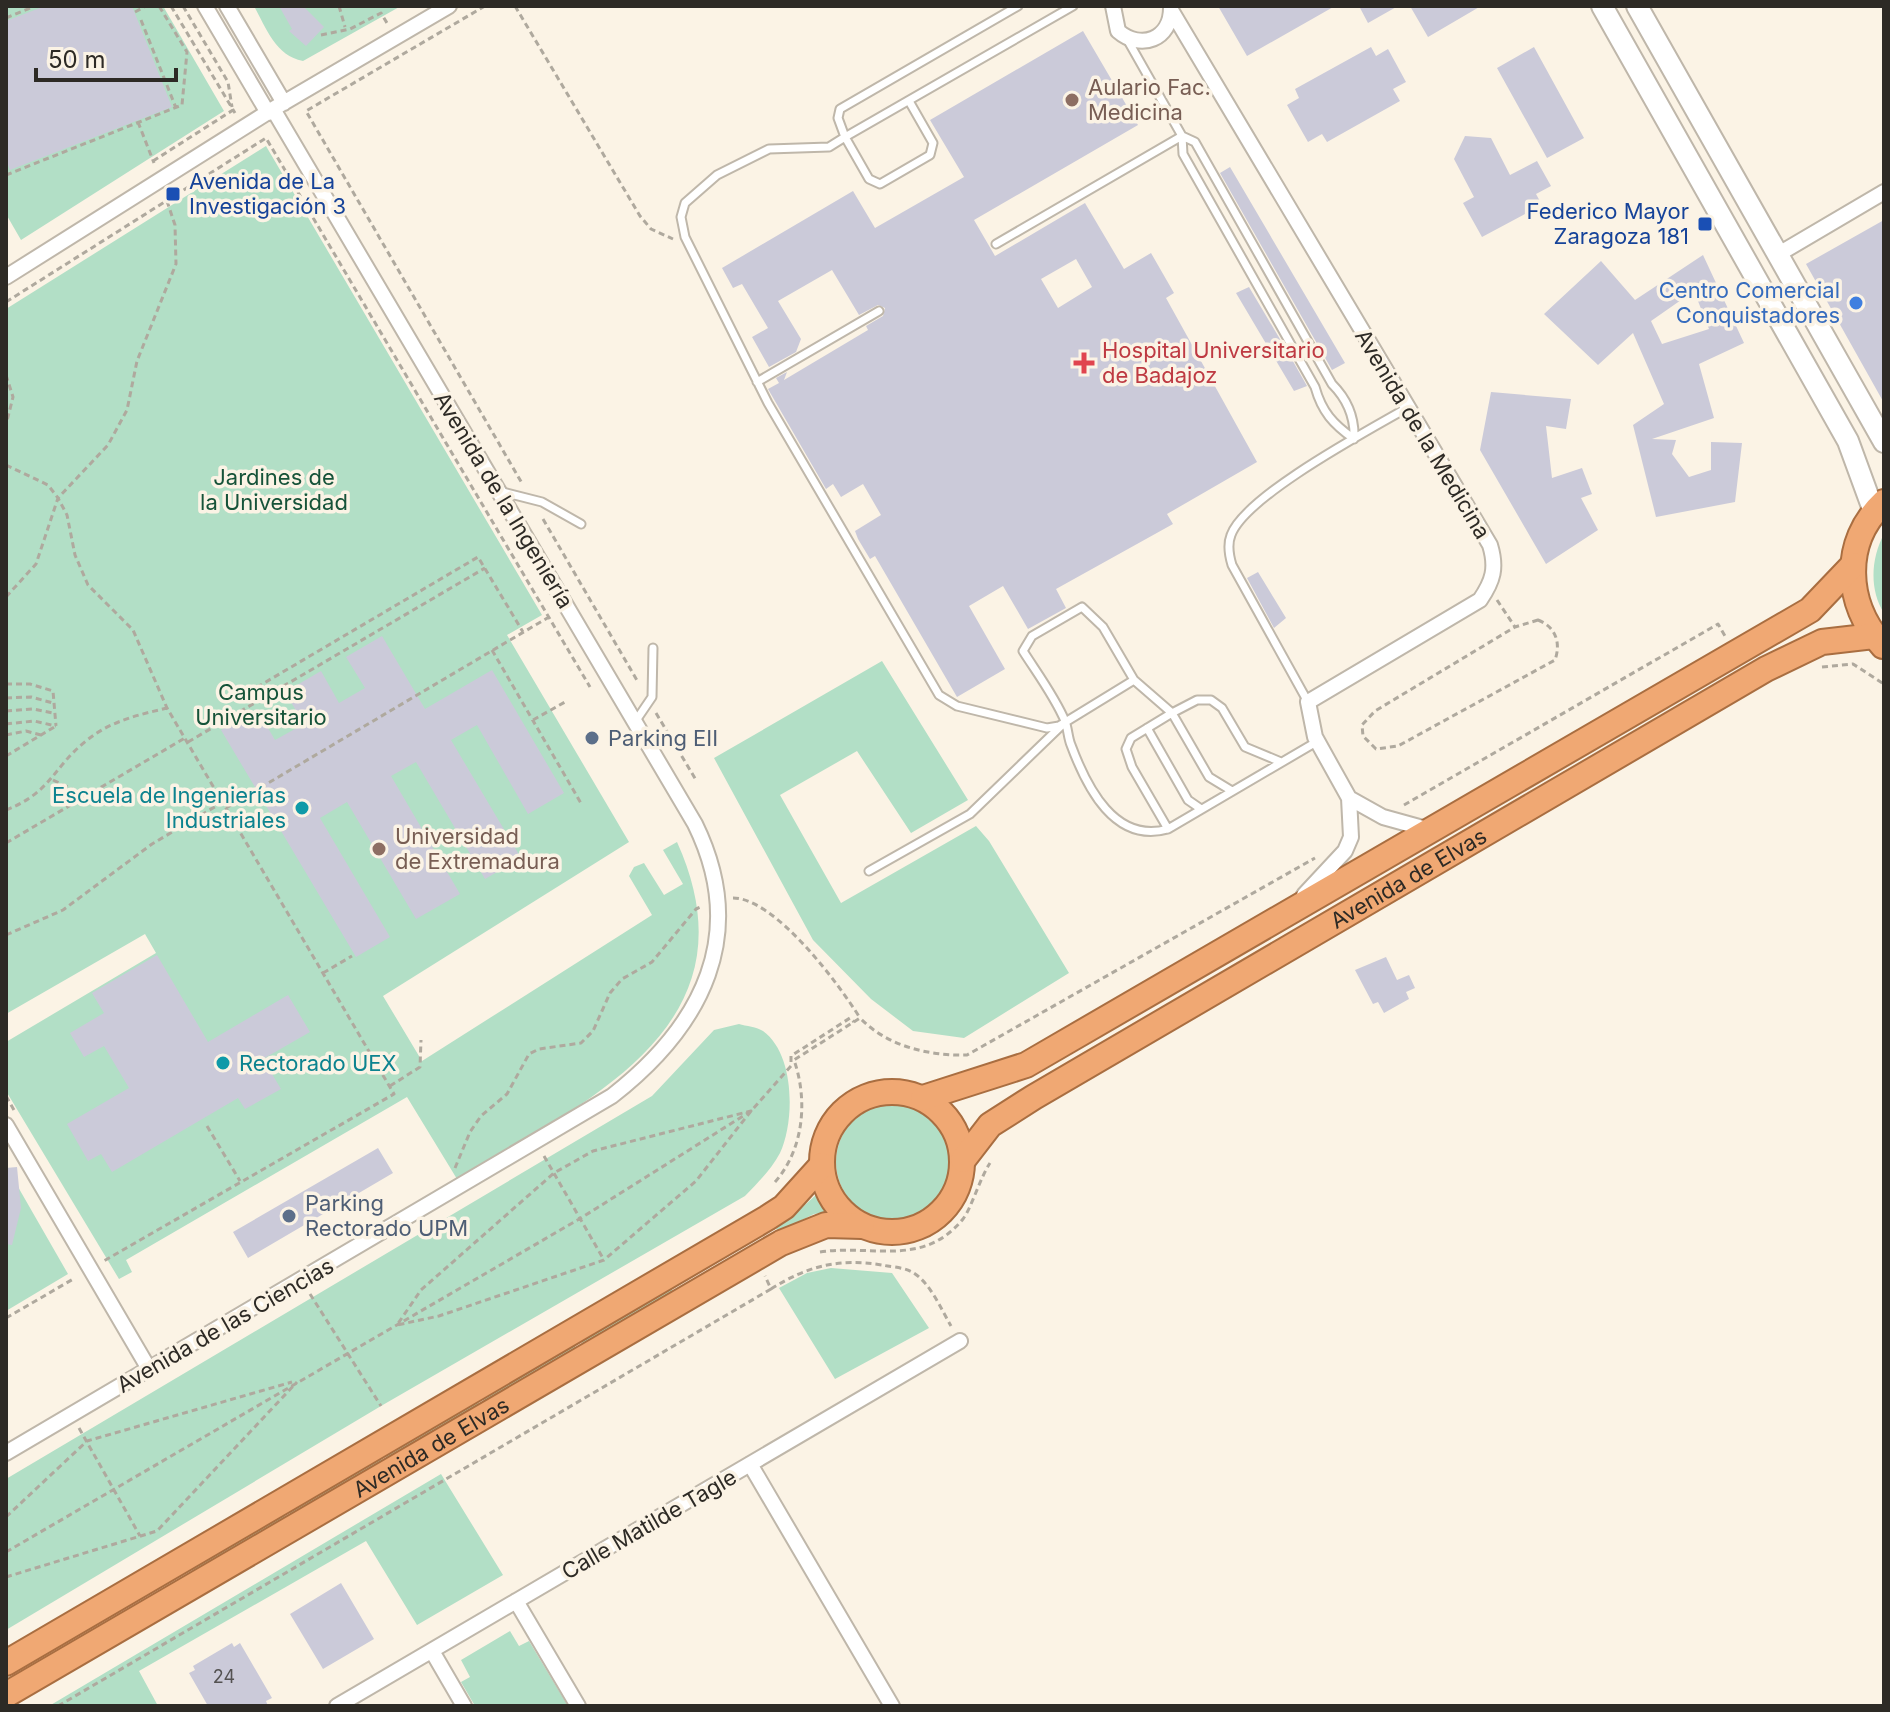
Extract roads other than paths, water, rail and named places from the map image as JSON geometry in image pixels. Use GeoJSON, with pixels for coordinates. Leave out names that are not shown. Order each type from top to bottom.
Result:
{"type":"FeatureCollection","features":[{"type":"Feature","properties":{"kind":"highway"},"geometry":{"type":"LineString","coordinates":[[1879,507],[1857,542],[1853,565],[1859,611],[1879,641]]}},
{"type":"Feature","properties":{"kind":"highway","name":"Avenida de Elvas"},"geometry":{"type":"LineString","coordinates":[[923,1098],[1026,1065],[1810,610],[1853,565]]}},
{"type":"Feature","properties":{"kind":"highway","name":"Avenida de Elvas"},"geometry":{"type":"LineString","coordinates":[[963,1160],[990,1125],[1034,1097],[1766,669],[1822,642],[1879,641]]}},
{"type":"Feature","properties":{"kind":"highway"},"geometry":{"type":"LineString","coordinates":[[890,1092],[923,1098],[950,1121],[963,1160],[958,1186],[950,1202],[928,1222],[901,1232],[862,1226],[833,1200],[822,1165],[828,1133],[853,1103],[890,1092]]}},
{"type":"Feature","properties":{"kind":"highway","name":"Avenida de Elvas"},"geometry":{"type":"LineString","coordinates":[[6,1663],[767,1218],[784,1207],[822,1165]]}},
{"type":"Feature","properties":{"kind":"highway","name":"Avenida de Elvas"},"geometry":{"type":"LineString","coordinates":[[6,1695],[781,1243],[826,1225],[862,1226]]}},
{"type":"Feature","properties":{"kind":"main road"},"geometry":{"type":"LineString","coordinates":[[1602,6],[1848,441],[1879,507]]}},
{"type":"Feature","properties":{"kind":"main road"},"geometry":{"type":"LineString","coordinates":[[1637,6],[1884,442]]}},
{"type":"Feature","properties":{"kind":"street"},"geometry":{"type":"LineString","coordinates":[[205,6],[275,108]]}},
{"type":"Feature","properties":{"kind":"street"},"geometry":{"type":"LineString","coordinates":[[227,6],[275,108]]}},
{"type":"Feature","properties":{"kind":"street"},"geometry":{"type":"LineString","coordinates":[[6,277],[275,108],[449,6]]}},
{"type":"Feature","properties":{"kind":"street"},"geometry":{"type":"LineString","coordinates":[[1111,8],[1118,31],[1134,41],[1153,40],[1167,28],[1171,8]]}},
{"type":"Feature","properties":{"kind":"street","name":"Avenida de la Medicina"},"geometry":{"type":"LineString","coordinates":[[1171,8],[1490,545],[1495,564],[1480,600],[1308,702]]}},
{"type":"Feature","properties":{"kind":"street","name":"Avenida de la Ingeniería"},"geometry":{"type":"LineString","coordinates":[[275,108],[703,842],[719,898]]}},
{"type":"Feature","properties":{"kind":"street"},"geometry":{"type":"LineString","coordinates":[[1777,255],[1884,192]]}},
{"type":"Feature","properties":{"kind":"street"},"geometry":{"type":"LineString","coordinates":[[1308,702],[1318,741],[1349,798]]}},
{"type":"Feature","properties":{"kind":"street","name":"Avenida de Elvas"},"geometry":{"type":"LineString","coordinates":[[1349,798],[1383,817],[1431,830]]}},
{"type":"Feature","properties":{"kind":"street","name":"Avenida de Elvas"},"geometry":{"type":"LineString","coordinates":[[1289,912],[1345,851],[1351,837],[1349,798]]}},
{"type":"Feature","properties":{"kind":"street","name":"Avenida de las Ciencias"},"geometry":{"type":"LineString","coordinates":[[6,1453],[536,1143],[629,1083],[680,1029],[695,1004],[714,958],[719,898]]}},
{"type":"Feature","properties":{"kind":"street"},"geometry":{"type":"LineString","coordinates":[[6,1125],[149,1369]]}},
{"type":"Feature","properties":{"kind":"street","name":"Calle Matilde Tagle"},"geometry":{"type":"LineString","coordinates":[[337,1706],[960,1341]]}},
{"type":"Feature","properties":{"kind":"street"},"geometry":{"type":"LineString","coordinates":[[750,1464],[892,1706]]}},
{"type":"Feature","properties":{"kind":"street"},"geometry":{"type":"LineString","coordinates":[[516,1601],[578,1706]]}},
{"type":"Feature","properties":{"kind":"street"},"geometry":{"type":"LineString","coordinates":[[432,1651],[464,1706]]}},
{"type":"Feature","properties":{"kind":"lane"},"geometry":{"type":"LineString","coordinates":[[909,101],[933,143],[930,155],[880,184],[869,179],[845,137],[838,118],[840,109],[1018,6]]}},
{"type":"Feature","properties":{"kind":"lane"},"geometry":{"type":"LineString","coordinates":[[1065,722],[1047,728],[1028,724],[957,706],[939,695],[757,382],[685,237],[681,217],[685,203],[717,175],[769,149],[829,147],[1073,6]]}},
{"type":"Feature","properties":{"kind":"lane"},"geometry":{"type":"LineString","coordinates":[[1126,37],[1182,136],[1183,154],[1315,387],[1325,413],[1334,425],[1354,439]]}},
{"type":"Feature","properties":{"kind":"lane"},"geometry":{"type":"LineString","coordinates":[[996,244],[1182,136]]}},
{"type":"Feature","properties":{"kind":"lane"},"geometry":{"type":"LineString","coordinates":[[1182,136],[1195,142],[1332,384],[1341,393],[1351,412],[1354,439]]}},
{"type":"Feature","properties":{"kind":"lane"},"geometry":{"type":"LineString","coordinates":[[757,382],[879,311]]}},
{"type":"Feature","properties":{"kind":"lane"},"geometry":{"type":"LineString","coordinates":[[1308,702],[1232,565],[1228,550],[1231,533],[1242,518],[1304,468],[1407,408]]}},
{"type":"Feature","properties":{"kind":"lane"},"geometry":{"type":"LineString","coordinates":[[498,490],[532,500],[581,524]]}},
{"type":"Feature","properties":{"kind":"lane"},"geometry":{"type":"LineString","coordinates":[[1232,791],[1209,777],[1172,713],[1134,680],[1103,627],[1082,607],[1032,636],[1023,651],[1065,722],[1078,763],[1115,820],[1124,827],[1144,833],[1168,829],[1318,741]]}},
{"type":"Feature","properties":{"kind":"lane"},"geometry":{"type":"LineString","coordinates":[[635,722],[649,701],[653,648]]}},
{"type":"Feature","properties":{"kind":"lane"},"geometry":{"type":"LineString","coordinates":[[869,871],[970,814],[1065,722],[1134,680]]}},
{"type":"Feature","properties":{"kind":"lane"},"geometry":{"type":"LineString","coordinates":[[1168,829],[1127,758],[1126,749],[1131,738],[1172,713],[1197,700],[1211,700],[1222,708],[1245,747],[1281,762]]}},
{"type":"Feature","properties":{"kind":"lane"},"geometry":{"type":"LineString","coordinates":[[1147,728],[1188,800],[1201,809]]}},
{"type":"Feature","properties":{"kind":"place","name":"Aulario Fac. Medicina"},"geometry":{"type":"Point","coordinates":[1072,100]}},
{"type":"Feature","properties":{"kind":"place","name":"Avenida de La Investigación 3"},"geometry":{"type":"Point","coordinates":[173,194]}},
{"type":"Feature","properties":{"kind":"place","name":"Federico Mayor Zaragoza 181"},"geometry":{"type":"Point","coordinates":[1705,224]}},
{"type":"Feature","properties":{"kind":"place","name":"Centro Comercial Conquistadores"},"geometry":{"type":"Point","coordinates":[1856,303]}},
{"type":"Feature","properties":{"kind":"place","name":"Hospital Universitario de Badajoz"},"geometry":{"type":"Point","coordinates":[1084,363]}},
{"type":"Feature","properties":{"kind":"place","name":"Parking EII"},"geometry":{"type":"Point","coordinates":[592,738]}},
{"type":"Feature","properties":{"kind":"place","name":"Escuela de Ingenierías Industriales"},"geometry":{"type":"Point","coordinates":[302,808]}},
{"type":"Feature","properties":{"kind":"place","name":"Universidad de Extremadura"},"geometry":{"type":"Point","coordinates":[379,849]}},
{"type":"Feature","properties":{"kind":"place","name":"Rectorado UEX"},"geometry":{"type":"Point","coordinates":[223,1063]}},
{"type":"Feature","properties":{"kind":"place","name":"Parking Rectorado UPM"},"geometry":{"type":"Point","coordinates":[289,1216]}},
{"type":"Feature","properties":{"kind":"park label","name":"Jardines de la Universidad"},"geometry":{"type":"Point","coordinates":[274,490]}},
{"type":"Feature","properties":{"kind":"park label","name":"Campus Universitario"},"geometry":{"type":"Point","coordinates":[261,704]}}]}
